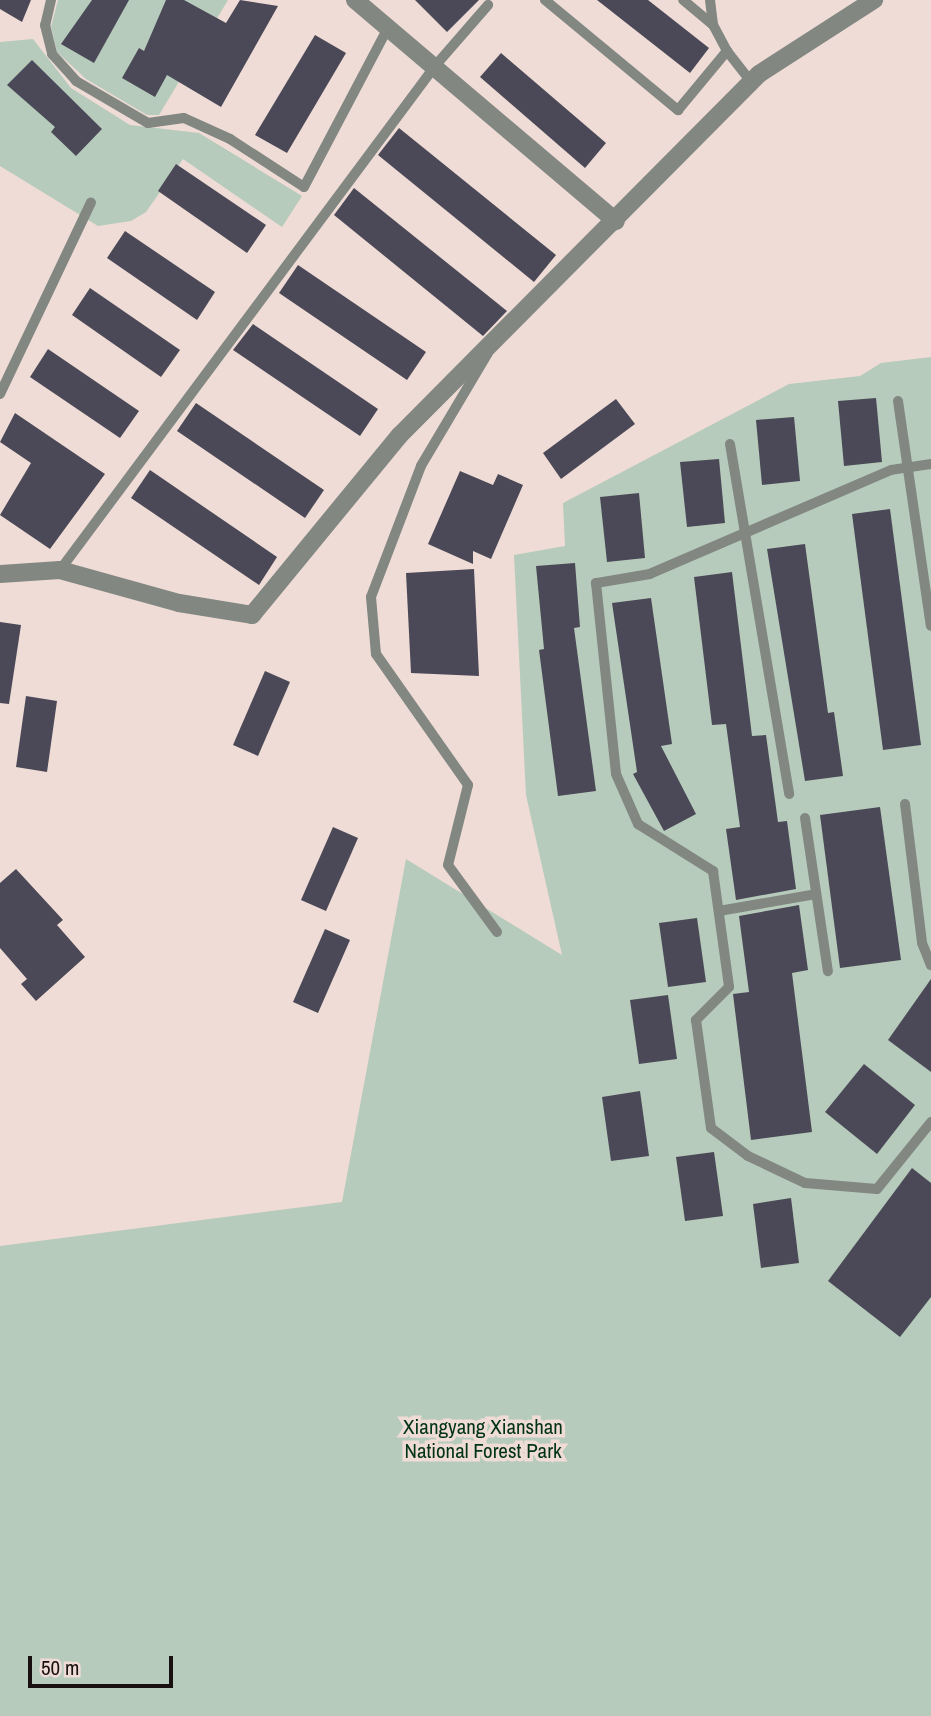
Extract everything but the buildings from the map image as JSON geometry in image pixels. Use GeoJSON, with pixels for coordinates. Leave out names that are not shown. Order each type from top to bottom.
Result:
{"type":"FeatureCollection","features":[{"type":"Feature","properties":{"kind":"street"},"geometry":{"type":"LineString","coordinates":[[355,0],[617,221]]}},
{"type":"Feature","properties":{"kind":"street"},"geometry":{"type":"LineString","coordinates":[[0,574],[60,570],[179,603],[252,615],[400,435],[617,221],[751,82],[874,0]]}},
{"type":"Feature","properties":{"kind":"lane"},"geometry":{"type":"LineString","coordinates":[[51,0],[45,25],[52,54],[76,82],[148,123],[184,118],[230,139],[304,187],[388,28]]}},
{"type":"Feature","properties":{"kind":"lane"},"geometry":{"type":"LineString","coordinates":[[545,0],[678,110],[727,51]]}},
{"type":"Feature","properties":{"kind":"lane"},"geometry":{"type":"LineString","coordinates":[[683,0],[713,25]]}},
{"type":"Feature","properties":{"kind":"lane"},"geometry":{"type":"LineString","coordinates":[[710,0],[713,25],[727,51],[751,82]]}},
{"type":"Feature","properties":{"kind":"lane"},"geometry":{"type":"LineString","coordinates":[[60,570],[435,66],[488,2]]}},
{"type":"Feature","properties":{"kind":"lane"},"geometry":{"type":"LineString","coordinates":[[0,394],[91,202]]}},
{"type":"Feature","properties":{"kind":"lane"},"geometry":{"type":"LineString","coordinates":[[492,344],[466,398],[421,466],[371,597],[376,654],[468,785],[448,865],[497,932]]}},
{"type":"Feature","properties":{"kind":"lane"},"geometry":{"type":"LineString","coordinates":[[898,401],[931,626]]}},
{"type":"Feature","properties":{"kind":"lane"},"geometry":{"type":"LineString","coordinates":[[730,444],[789,794]]}},
{"type":"Feature","properties":{"kind":"lane"},"geometry":{"type":"LineString","coordinates":[[931,464],[907,468],[650,574],[596,583],[616,774],[638,824],[713,872],[729,987],[696,1020],[711,1128],[748,1156],[804,1183],[877,1189],[931,1122]]}},
{"type":"Feature","properties":{"kind":"lane"},"geometry":{"type":"LineString","coordinates":[[905,804],[922,943],[931,965]]}},
{"type":"Feature","properties":{"kind":"lane"},"geometry":{"type":"LineString","coordinates":[[805,818],[828,971]]}},
{"type":"Feature","properties":{"kind":"lane"},"geometry":{"type":"LineString","coordinates":[[719,911],[816,894]]}},
{"type":"Feature","properties":{"kind":"green space"},"geometry":{"type":"Polygon","coordinates":[[[58,0],[228,0],[159,115],[147,115],[86,79],[57,52],[51,27],[58,0]]]}},
{"type":"Feature","properties":{"kind":"green space"},"geometry":{"type":"Polygon","coordinates":[[[33,39],[71,88],[130,125],[199,133],[302,196],[282,227],[183,159],[146,212],[131,221],[98,226],[0,166],[0,42],[33,39]]]}},
{"type":"Feature","properties":{"kind":"green space","name":"Xiangyang Xianshan National Forest Park"},"geometry":{"type":"Polygon","coordinates":[[[931,357],[931,1716],[0,1716],[0,1246],[342,1202],[406,859],[562,955],[526,795],[514,555],[565,546],[563,503],[789,384],[860,376],[881,363],[931,357]]]}}]}
